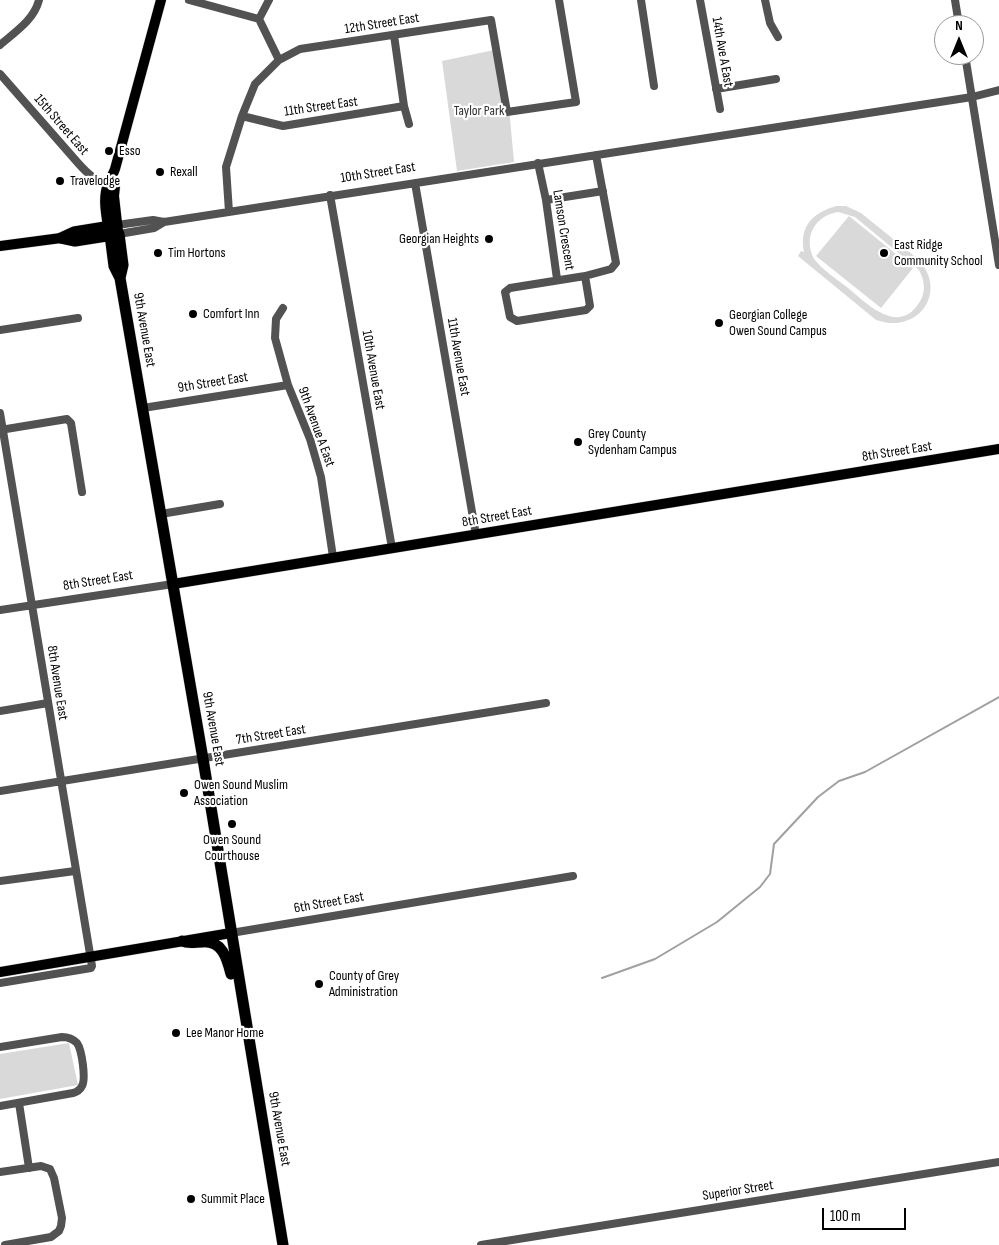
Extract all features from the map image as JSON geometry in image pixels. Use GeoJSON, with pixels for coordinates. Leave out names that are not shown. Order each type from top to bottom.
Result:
{"type":"FeatureCollection","features":[{"type":"Feature","properties":{"kind":"highway","name":"10th Street East"},"geometry":{"type":"LineString","coordinates":[[61,238],[75,240],[113,230]]}},
{"type":"Feature","properties":{"kind":"highway","name":"9th Avenue East"},"geometry":{"type":"LineString","coordinates":[[113,230],[114,266],[120,278],[143,408],[283,1245]]}},
{"type":"Feature","properties":{"kind":"highway"},"geometry":{"type":"LineString","coordinates":[[182,942],[208,941],[219,946],[224,953],[231,974],[241,994]]}},
{"type":"Feature","properties":{"kind":"main road","name":"9th Avenue East"},"geometry":{"type":"LineString","coordinates":[[113,230],[115,186],[110,180],[161,0]]}},
{"type":"Feature","properties":{"kind":"main road","name":"10th Street East"},"geometry":{"type":"LineString","coordinates":[[0,246],[61,238]]}},
{"type":"Feature","properties":{"kind":"main road","name":"8th Street East"},"geometry":{"type":"LineString","coordinates":[[173,584],[999,449]]}},
{"type":"Feature","properties":{"kind":"main road","name":"6th Street East"},"geometry":{"type":"LineString","coordinates":[[0,972],[231,933]]}},
{"type":"Feature","properties":{"kind":"street"},"geometry":{"type":"LineString","coordinates":[[0,45],[32,15],[39,0]]}},
{"type":"Feature","properties":{"kind":"street"},"geometry":{"type":"LineString","coordinates":[[189,0],[259,20],[279,60],[255,84],[242,116],[226,167],[229,212]]}},
{"type":"Feature","properties":{"kind":"street"},"geometry":{"type":"LineString","coordinates":[[259,20],[268,0]]}},
{"type":"Feature","properties":{"kind":"street","name":"12th Street East"},"geometry":{"type":"LineString","coordinates":[[279,60],[300,49],[490,20],[507,112],[576,102],[559,0]]}},
{"type":"Feature","properties":{"kind":"street"},"geometry":{"type":"LineString","coordinates":[[641,0],[654,86]]}},
{"type":"Feature","properties":{"kind":"street","name":"14th Ave A East"},"geometry":{"type":"LineString","coordinates":[[700,0],[720,109]]}},
{"type":"Feature","properties":{"kind":"street"},"geometry":{"type":"LineString","coordinates":[[765,0],[770,23],[778,37]]}},
{"type":"Feature","properties":{"kind":"street"},"geometry":{"type":"LineString","coordinates":[[955,0],[958,15]]}},
{"type":"Feature","properties":{"kind":"street"},"geometry":{"type":"LineString","coordinates":[[394,35],[404,106],[409,124]]}},
{"type":"Feature","properties":{"kind":"street"},"geometry":{"type":"LineString","coordinates":[[967,65],[999,265]]}},
{"type":"Feature","properties":{"kind":"street","name":"15th Street East"},"geometry":{"type":"LineString","coordinates":[[0,74],[91,176],[100,182],[110,180]]}},
{"type":"Feature","properties":{"kind":"street"},"geometry":{"type":"LineString","coordinates":[[716,89],[776,79]]}},
{"type":"Feature","properties":{"kind":"street","name":"10th Street East"},"geometry":{"type":"LineString","coordinates":[[113,230],[154,228],[164,222],[972,96],[999,90]]}},
{"type":"Feature","properties":{"kind":"street","name":"11th Street East"},"geometry":{"type":"LineString","coordinates":[[242,116],[282,126],[404,106]]}},
{"type":"Feature","properties":{"kind":"street","name":"Lamson Crescent"},"geometry":{"type":"LineString","coordinates":[[538,163],[546,200],[557,279],[585,276],[611,269],[616,263],[596,155]]}},
{"type":"Feature","properties":{"kind":"street","name":"11th Avenue East"},"geometry":{"type":"LineString","coordinates":[[416,182],[476,535]]}},
{"type":"Feature","properties":{"kind":"street"},"geometry":{"type":"LineString","coordinates":[[546,200],[604,191]]}},
{"type":"Feature","properties":{"kind":"street","name":"10th Avenue East"},"geometry":{"type":"LineString","coordinates":[[330,196],[392,548]]}},
{"type":"Feature","properties":{"kind":"street"},"geometry":{"type":"LineString","coordinates":[[557,279],[510,288],[505,292],[510,317],[516,322],[586,310],[590,306],[585,276]]}},
{"type":"Feature","properties":{"kind":"street","name":"9th Avenue A East"},"geometry":{"type":"LineString","coordinates":[[283,308],[276,319],[275,338],[288,385],[310,439],[321,477],[334,557]]}},
{"type":"Feature","properties":{"kind":"street"},"geometry":{"type":"LineString","coordinates":[[0,330],[78,318]]}},
{"type":"Feature","properties":{"kind":"street","name":"9th Street East"},"geometry":{"type":"LineString","coordinates":[[143,408],[288,385]]}},
{"type":"Feature","properties":{"kind":"street","name":"8th Avenue East"},"geometry":{"type":"LineString","coordinates":[[0,413],[1,430],[90,957]]}},
{"type":"Feature","properties":{"kind":"street"},"geometry":{"type":"LineString","coordinates":[[1,430],[67,419],[71,423],[82,492]]}},
{"type":"Feature","properties":{"kind":"street"},"geometry":{"type":"LineString","coordinates":[[161,514],[220,504]]}},
{"type":"Feature","properties":{"kind":"street","name":"8th Street East"},"geometry":{"type":"LineString","coordinates":[[0,610],[173,584]]}},
{"type":"Feature","properties":{"kind":"street"},"geometry":{"type":"LineString","coordinates":[[0,711],[48,703]]}},
{"type":"Feature","properties":{"kind":"street","name":"7th Street East"},"geometry":{"type":"LineString","coordinates":[[0,791],[546,703]]}},
{"type":"Feature","properties":{"kind":"street"},"geometry":{"type":"LineString","coordinates":[[0,882],[75,870]]}},
{"type":"Feature","properties":{"kind":"street","name":"6th Street East"},"geometry":{"type":"LineString","coordinates":[[231,933],[573,876]]}},
{"type":"Feature","properties":{"kind":"street"},"geometry":{"type":"LineString","coordinates":[[0,983],[91,968],[90,957]]}},
{"type":"Feature","properties":{"kind":"street"},"geometry":{"type":"LineString","coordinates":[[0,1047],[62,1037],[72,1039],[78,1046],[84,1080],[80,1090],[73,1093],[0,1106]]}},
{"type":"Feature","properties":{"kind":"street"},"geometry":{"type":"LineString","coordinates":[[19,1103],[29,1168]]}},
{"type":"Feature","properties":{"kind":"street","name":"Superior Street"},"geometry":{"type":"LineString","coordinates":[[481,1245],[999,1162]]}},
{"type":"Feature","properties":{"kind":"street"},"geometry":{"type":"LineString","coordinates":[[0,1172],[43,1166],[52,1171],[60,1210],[61,1226],[57,1234],[51,1237],[4,1245]]}},
{"type":"Feature","properties":{"kind":"green space","name":"Taylor Park"},"geometry":{"type":"Polygon","coordinates":[[[499,49],[509,108],[514,162],[457,171],[442,61],[499,49]]]}},
{"type":"Feature","properties":{"kind":"green space"},"geometry":{"type":"Polygon","coordinates":[[[836,206],[846,206],[861,213],[918,259],[927,272],[930,285],[929,297],[924,308],[916,316],[905,321],[891,323],[876,320],[798,256],[801,251],[804,252],[804,235],[809,222],[836,206]],[[838,212],[830,214],[817,223],[810,236],[811,251],[814,259],[825,271],[873,308],[892,317],[902,317],[911,312],[919,303],[924,291],[923,278],[919,270],[855,217],[838,212]]]}},
{"type":"Feature","properties":{"kind":"green space"},"geometry":{"type":"Polygon","coordinates":[[[849,216],[913,268],[881,308],[816,256],[849,216]]]}},
{"type":"Feature","properties":{"kind":"green space"},"geometry":{"type":"Polygon","coordinates":[[[69,1043],[78,1085],[0,1099],[0,1054],[69,1043]]]}},
{"type":"Feature","properties":{"kind":"waterway"},"geometry":{"type":"LineString","coordinates":[[602,978],[655,959],[717,922],[760,887],[770,874],[774,844],[818,797],[839,781],[865,772],[999,697]]}},
{"type":"Feature","properties":{"kind":"place","name":"Esso"},"geometry":{"type":"Point","coordinates":[109,151]}},
{"type":"Feature","properties":{"kind":"place","name":"Rexall"},"geometry":{"type":"Point","coordinates":[160,172]}},
{"type":"Feature","properties":{"kind":"place","name":"Travelodge"},"geometry":{"type":"Point","coordinates":[60,181]}},
{"type":"Feature","properties":{"kind":"place","name":"Georgian Heights"},"geometry":{"type":"Point","coordinates":[489,239]}},
{"type":"Feature","properties":{"kind":"place","name":"Tim Hortons"},"geometry":{"type":"Point","coordinates":[158,253]}},
{"type":"Feature","properties":{"kind":"place","name":"East Ridge Community School"},"geometry":{"type":"Point","coordinates":[884,253]}},
{"type":"Feature","properties":{"kind":"place","name":"Comfort Inn"},"geometry":{"type":"Point","coordinates":[193,314]}},
{"type":"Feature","properties":{"kind":"place","name":"Georgian College Owen Sound Campus"},"geometry":{"type":"Point","coordinates":[719,323]}},
{"type":"Feature","properties":{"kind":"place","name":"Grey County Sydenham Campus"},"geometry":{"type":"Point","coordinates":[578,442]}},
{"type":"Feature","properties":{"kind":"place","name":"Owen Sound Muslim Association"},"geometry":{"type":"Point","coordinates":[184,793]}},
{"type":"Feature","properties":{"kind":"place","name":"Owen Sound Courthouse"},"geometry":{"type":"Point","coordinates":[232,824]}},
{"type":"Feature","properties":{"kind":"place","name":"County of Grey Administration"},"geometry":{"type":"Point","coordinates":[319,984]}},
{"type":"Feature","properties":{"kind":"place","name":"Lee Manor Home"},"geometry":{"type":"Point","coordinates":[176,1033]}},
{"type":"Feature","properties":{"kind":"place","name":"Summit Place"},"geometry":{"type":"Point","coordinates":[191,1199]}}]}
